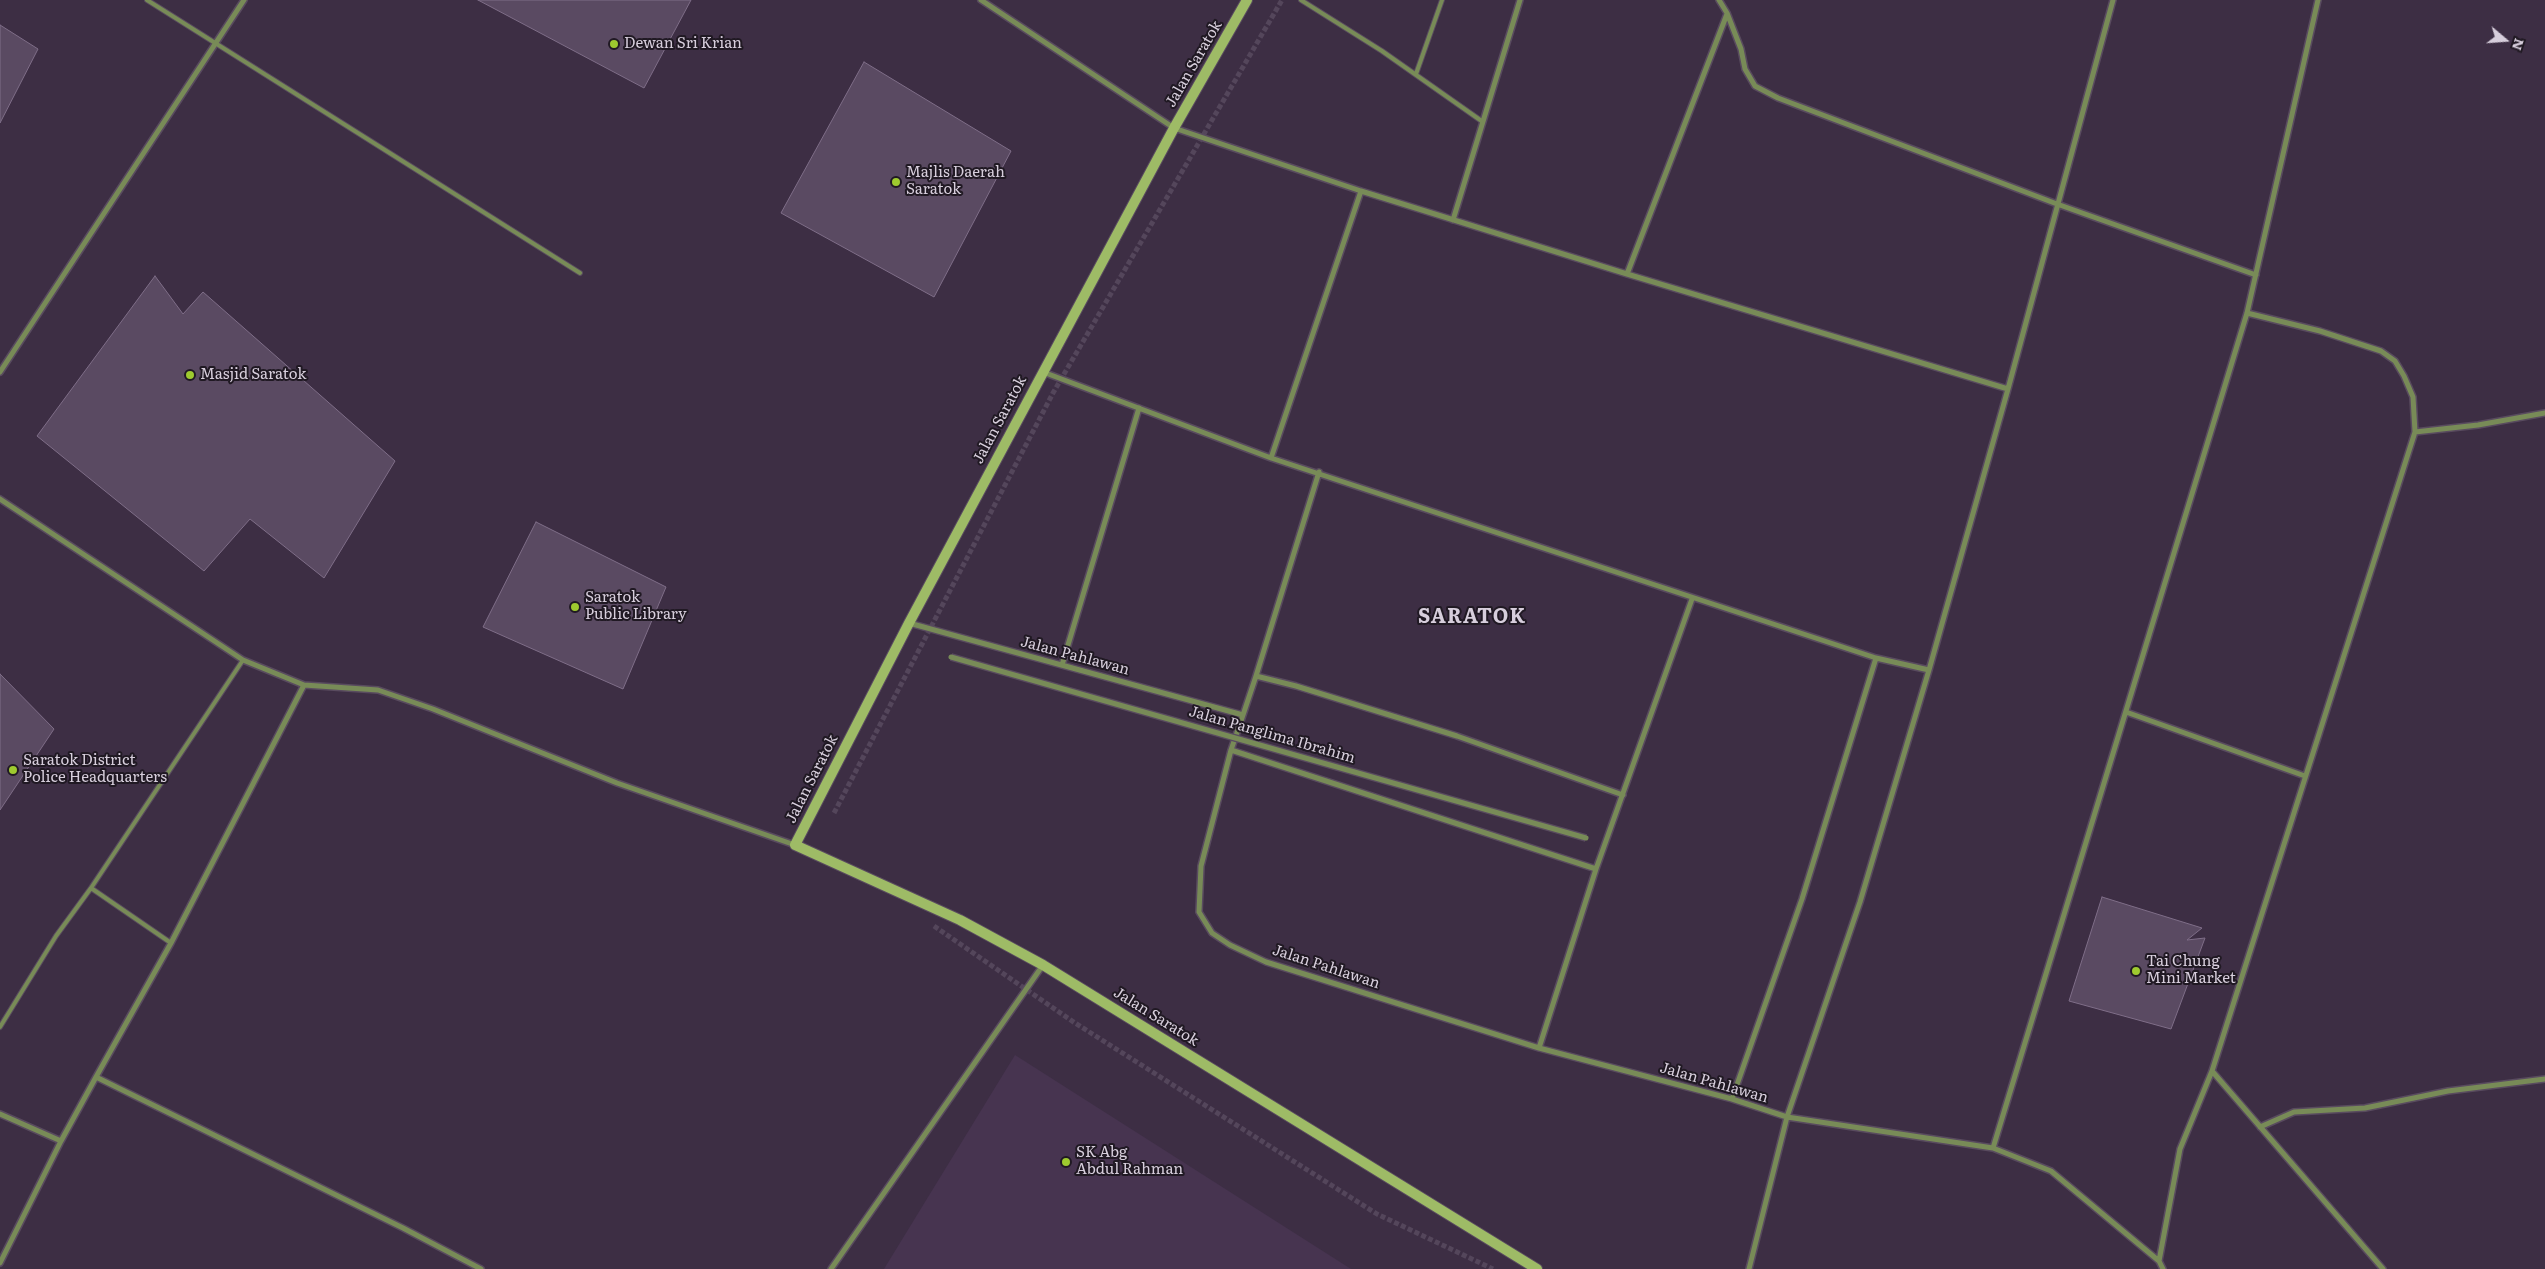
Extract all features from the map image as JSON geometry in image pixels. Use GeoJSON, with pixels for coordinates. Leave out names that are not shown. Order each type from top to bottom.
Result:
{"type":"FeatureCollection","features":[{"type":"Feature","properties":{"kind":"main road","name":"Jalan Saratok"},"geometry":{"type":"LineString","coordinates":[[1247,0],[1174,128],[909,622],[796,845],[960,920],[1043,965],[1537,1269]]}},
{"type":"Feature","properties":{"kind":"street"},"geometry":{"type":"LineString","coordinates":[[0,372],[244,0]]}},
{"type":"Feature","properties":{"kind":"street"},"geometry":{"type":"LineString","coordinates":[[981,0],[1174,128],[1453,220],[2008,388]]}},
{"type":"Feature","properties":{"kind":"street"},"geometry":{"type":"LineString","coordinates":[[1453,220],[1520,0]]}},
{"type":"Feature","properties":{"kind":"street"},"geometry":{"type":"LineString","coordinates":[[1719,0],[1727,13],[1741,49],[1745,69],[1755,86],[1778,98],[2057,204],[2256,275]]}},
{"type":"Feature","properties":{"kind":"street"},"geometry":{"type":"LineString","coordinates":[[1749,1269],[1787,1117],[1860,902],[1929,670],[2113,0]]}},
{"type":"Feature","properties":{"kind":"street"},"geometry":{"type":"LineString","coordinates":[[1993,1148],[2247,313],[2318,0]]}},
{"type":"Feature","properties":{"kind":"street"},"geometry":{"type":"LineString","coordinates":[[1627,274],[1727,13]]}},
{"type":"Feature","properties":{"kind":"street"},"geometry":{"type":"LineString","coordinates":[[1271,458],[1361,191]]}},
{"type":"Feature","properties":{"kind":"street"},"geometry":{"type":"LineString","coordinates":[[2163,1269],[2159,1260],[2180,1148],[2212,1071],[2415,432],[2413,397],[2395,361],[2381,351],[2320,331],[2247,313]]}},
{"type":"Feature","properties":{"kind":"street"},"geometry":{"type":"LineString","coordinates":[[1043,372],[1271,458],[1319,472],[1876,658],[1929,670]]}},
{"type":"Feature","properties":{"kind":"street"},"geometry":{"type":"LineString","coordinates":[[1062,665],[1139,408]]}},
{"type":"Feature","properties":{"kind":"street"},"geometry":{"type":"LineString","coordinates":[[2415,432],[2478,425],[2545,413]]}},
{"type":"Feature","properties":{"kind":"street"},"geometry":{"type":"LineString","coordinates":[[1243,715],[1319,472]]}},
{"type":"Feature","properties":{"kind":"street"},"geometry":{"type":"LineString","coordinates":[[0,499],[242,660],[304,685],[378,690],[617,783],[796,845]]}},
{"type":"Feature","properties":{"kind":"street"},"geometry":{"type":"LineString","coordinates":[[1539,1048],[1596,869],[1692,598]]}},
{"type":"Feature","properties":{"kind":"street","name":"Jalan Pahlawan"},"geometry":{"type":"LineString","coordinates":[[909,622],[1243,715],[1231,750],[1201,866],[1200,912],[1212,933],[1230,945],[1266,962],[1539,1048],[1732,1099],[1787,1117],[1993,1148],[2051,1171],[2159,1260]]}},
{"type":"Feature","properties":{"kind":"street","name":"Jalan Panglima Ibrahim"},"geometry":{"type":"LineString","coordinates":[[951,657],[1586,838]]}},
{"type":"Feature","properties":{"kind":"street"},"geometry":{"type":"LineString","coordinates":[[1732,1099],[1802,899],[1876,658]]}},
{"type":"Feature","properties":{"kind":"street"},"geometry":{"type":"LineString","coordinates":[[1256,676],[1296,686],[1457,736],[1623,795]]}},
{"type":"Feature","properties":{"kind":"street"},"geometry":{"type":"LineString","coordinates":[[0,1263],[61,1141],[171,943],[304,685]]}},
{"type":"Feature","properties":{"kind":"street"},"geometry":{"type":"LineString","coordinates":[[2126,712],[2306,776]]}},
{"type":"Feature","properties":{"kind":"street"},"geometry":{"type":"LineString","coordinates":[[1231,750],[1596,869]]}},
{"type":"Feature","properties":{"kind":"street"},"geometry":{"type":"LineString","coordinates":[[831,1269],[1043,965]]}},
{"type":"Feature","properties":{"kind":"street"},"geometry":{"type":"LineString","coordinates":[[2212,1071],[2383,1269]]}},
{"type":"Feature","properties":{"kind":"street"},"geometry":{"type":"LineString","coordinates":[[96,1077],[395,1224],[481,1269]]}},
{"type":"Feature","properties":{"kind":"street"},"geometry":{"type":"LineString","coordinates":[[2260,1127],[2294,1112],[2365,1108],[2448,1091],[2545,1079]]}},
{"type":"Feature","properties":{"kind":"street"},"geometry":{"type":"LineString","coordinates":[[0,1114],[61,1141]]}},
{"type":"Feature","properties":{"kind":"lane"},"geometry":{"type":"LineString","coordinates":[[147,0],[580,273]]}},
{"type":"Feature","properties":{"kind":"lane"},"geometry":{"type":"LineString","coordinates":[[1301,0],[1416,74],[1483,122]]}},
{"type":"Feature","properties":{"kind":"lane"},"geometry":{"type":"LineString","coordinates":[[1416,74],[1442,0]]}},
{"type":"Feature","properties":{"kind":"lane"},"geometry":{"type":"LineString","coordinates":[[0,1027],[56,936],[92,888],[242,660]]}},
{"type":"Feature","properties":{"kind":"lane"},"geometry":{"type":"LineString","coordinates":[[92,888],[171,943]]}},
{"type":"Feature","properties":{"kind":"shaded area","name":"SK Abg Abdul Rahman"},"geometry":{"type":"Polygon","coordinates":[[[1015,1055],[1351,1269],[884,1269],[1015,1055]]]}},
{"type":"Feature","properties":{"kind":"building","name":"Dewan Sri Krian"},"geometry":{"type":"Polygon","coordinates":[[[478,0],[691,0],[644,88],[478,0]]]}},
{"type":"Feature","properties":{"kind":"building"},"geometry":{"type":"Polygon","coordinates":[[[0,25],[38,49],[0,123],[0,25]]]}},
{"type":"Feature","properties":{"kind":"building","name":"Majlis Daerah Saratok"},"geometry":{"type":"Polygon","coordinates":[[[864,62],[1011,151],[934,297],[781,213],[864,62]]]}},
{"type":"Feature","properties":{"kind":"building","name":"Masjid Saratok"},"geometry":{"type":"Polygon","coordinates":[[[155,276],[183,314],[203,292],[395,461],[324,578],[250,519],[204,571],[37,436],[155,276]]]}},
{"type":"Feature","properties":{"kind":"building","name":"Saratok Public Library"},"geometry":{"type":"Polygon","coordinates":[[[536,522],[666,587],[623,689],[483,627],[536,522]]]}},
{"type":"Feature","properties":{"kind":"building","name":"Saratok District Police Headquarters"},"geometry":{"type":"Polygon","coordinates":[[[0,674],[54,729],[0,810],[0,674]]]}},
{"type":"Feature","properties":{"kind":"building","name":"Tai Chung Mini Market"},"geometry":{"type":"Polygon","coordinates":[[[2102,897],[2202,928],[2187,940],[2205,938],[2171,1029],[2069,1001],[2102,897]]]}},
{"type":"Feature","properties":{"kind":"tunnel"},"geometry":{"type":"LineString","coordinates":[[834,813],[1053,393],[1282,0]]}},
{"type":"Feature","properties":{"kind":"tunnel"},"geometry":{"type":"LineString","coordinates":[[934,926],[1075,1023],[1377,1214],[1493,1269]]}},
{"type":"Feature","properties":{"kind":"place","name":"Dewan Sri Krian"},"geometry":{"type":"Point","coordinates":[614,44]}},
{"type":"Feature","properties":{"kind":"place","name":"Majlis Daerah Saratok"},"geometry":{"type":"Point","coordinates":[896,182]}},
{"type":"Feature","properties":{"kind":"place","name":"Masjid Saratok"},"geometry":{"type":"Point","coordinates":[190,375]}},
{"type":"Feature","properties":{"kind":"place","name":"Saratok Public Library"},"geometry":{"type":"Point","coordinates":[575,607]}},
{"type":"Feature","properties":{"kind":"place","name":"Saratok District Police Headquarters"},"geometry":{"type":"Point","coordinates":[13,770]}},
{"type":"Feature","properties":{"kind":"place","name":"Tai Chung Mini Market"},"geometry":{"type":"Point","coordinates":[2136,971]}},
{"type":"Feature","properties":{"kind":"place","name":"SK Abg Abdul Rahman"},"geometry":{"type":"Point","coordinates":[1066,1162]}},
{"type":"Feature","properties":{"kind":"district","name":"SARATOK"},"geometry":{"type":"Point","coordinates":[1472,617]}}]}
